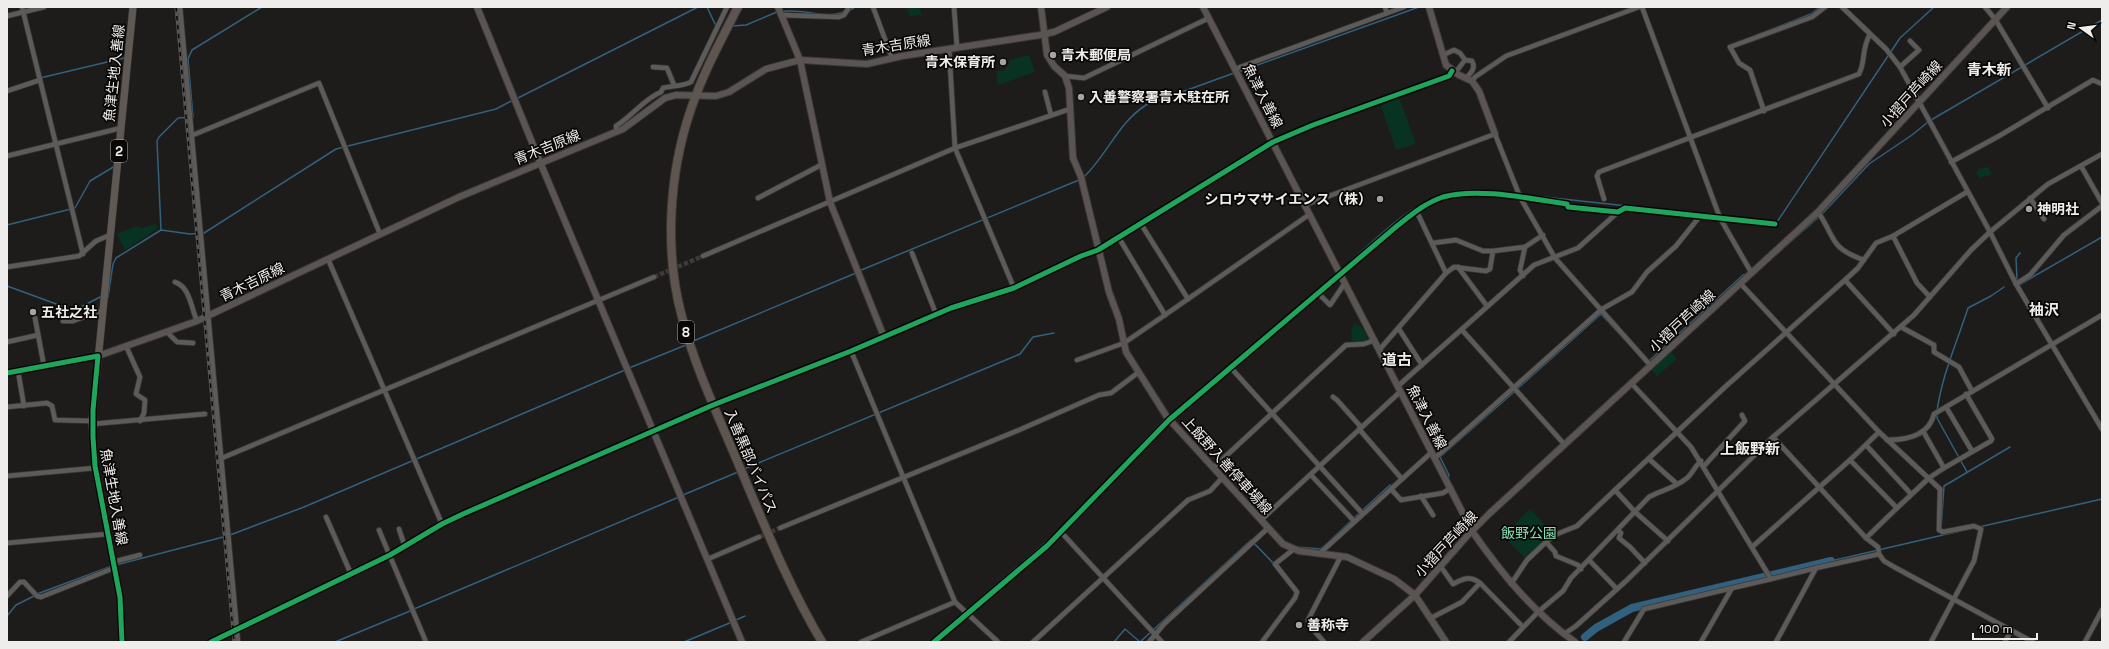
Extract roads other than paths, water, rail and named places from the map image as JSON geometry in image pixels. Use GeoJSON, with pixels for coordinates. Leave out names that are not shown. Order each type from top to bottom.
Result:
{"type":"FeatureCollection","features":[{"type":"Feature","properties":{"kind":"highway","name":"入善黒部バイパス"},"geometry":{"type":"LineString","coordinates":[[738,7],[716,49],[686,126],[678,161],[673,210],[672,240],[674,272],[681,316],[713,405],[782,567],[822,642]]}},
{"type":"Feature","properties":{"kind":"main road","name":"魚津生地入善線"},"geometry":{"type":"LineString","coordinates":[[122,642],[121,609],[95,468],[92,423],[133,7]]}},
{"type":"Feature","properties":{"kind":"main road"},"geometry":{"type":"LineString","coordinates":[[477,7],[653,433],[708,559],[742,642]]}},
{"type":"Feature","properties":{"kind":"main road"},"geometry":{"type":"LineString","coordinates":[[778,7],[800,60],[830,202],[884,337]]}},
{"type":"Feature","properties":{"kind":"main road"},"geometry":{"type":"LineString","coordinates":[[1041,7],[1047,55],[1054,66],[1065,76]]}},
{"type":"Feature","properties":{"kind":"main road","name":"青木吉原線"},"geometry":{"type":"LineString","coordinates":[[7,373],[98,356],[209,316],[459,197],[540,162],[617,132],[636,121],[665,98],[676,95],[716,96],[766,69],[800,60],[867,64],[950,48],[995,43],[1045,34],[1054,32],[1107,7]]}},
{"type":"Feature","properties":{"kind":"main road","name":"魚津入善線"},"geometry":{"type":"LineString","coordinates":[[1203,7],[1472,531],[1511,584],[1538,612],[1575,642]]}},
{"type":"Feature","properties":{"kind":"main road"},"geometry":{"type":"LineString","coordinates":[[1429,7],[1446,65],[1454,72],[1469,79],[1480,91],[1495,134]]}},
{"type":"Feature","properties":{"kind":"main road","name":"小摺戸芦崎線"},"geometry":{"type":"LineString","coordinates":[[1363,642],[1415,595],[1472,531],[1818,212],[2007,7]]}},
{"type":"Feature","properties":{"kind":"main road","name":"上飯野入善停車場線"},"geometry":{"type":"LineString","coordinates":[[1065,76],[1069,88],[1073,158],[1081,178],[1110,297],[1120,319],[1126,352],[1169,420],[1283,544],[1294,549],[1341,556],[1394,580],[1415,595],[1446,642]]}},
{"type":"Feature","properties":{"kind":"street"},"geometry":{"type":"LineString","coordinates":[[7,16],[22,10],[44,7]]}},
{"type":"Feature","properties":{"kind":"street"},"geometry":{"type":"LineString","coordinates":[[180,7],[238,642]]}},
{"type":"Feature","properties":{"kind":"street"},"geometry":{"type":"LineString","coordinates":[[617,132],[616,126],[629,118],[649,99],[662,92],[663,88],[674,85],[686,85],[691,82],[727,7]]}},
{"type":"Feature","properties":{"kind":"street"},"geometry":{"type":"LineString","coordinates":[[873,7],[892,58]]}},
{"type":"Feature","properties":{"kind":"street"},"geometry":{"type":"LineString","coordinates":[[954,7],[957,47]]}},
{"type":"Feature","properties":{"kind":"street"},"geometry":{"type":"LineString","coordinates":[[1385,7],[1387,13]]}},
{"type":"Feature","properties":{"kind":"street"},"geometry":{"type":"LineString","coordinates":[[1235,69],[1404,7]]}},
{"type":"Feature","properties":{"kind":"street"},"geometry":{"type":"LineString","coordinates":[[1469,79],[1475,77],[1506,56],[1640,7],[1720,218],[1752,272]]}},
{"type":"Feature","properties":{"kind":"street"},"geometry":{"type":"LineString","coordinates":[[1764,111],[1750,70],[1739,63],[1730,47],[1812,17],[1825,7]]}},
{"type":"Feature","properties":{"kind":"street"},"geometry":{"type":"LineString","coordinates":[[1842,7],[1886,49],[1900,67],[1990,232],[2016,284],[2102,429]]}},
{"type":"Feature","properties":{"kind":"street"},"geometry":{"type":"LineString","coordinates":[[1985,7],[1995,19],[2048,108]]}},
{"type":"Feature","properties":{"kind":"street"},"geometry":{"type":"LineString","coordinates":[[782,14],[839,17],[844,15],[848,8]]}},
{"type":"Feature","properties":{"kind":"street"},"geometry":{"type":"LineString","coordinates":[[22,10],[83,254]]}},
{"type":"Feature","properties":{"kind":"street"},"geometry":{"type":"LineString","coordinates":[[1065,76],[1084,78],[1209,18]]}},
{"type":"Feature","properties":{"kind":"street"},"geometry":{"type":"LineString","coordinates":[[1604,199],[1597,176],[1599,172],[1860,74],[1864,46],[1870,34]]}},
{"type":"Feature","properties":{"kind":"street"},"geometry":{"type":"LineString","coordinates":[[1900,67],[1919,50],[1910,40]]}},
{"type":"Feature","properties":{"kind":"street"},"geometry":{"type":"LineString","coordinates":[[950,48],[955,148],[1014,288]]}},
{"type":"Feature","properties":{"kind":"street"},"geometry":{"type":"LineString","coordinates":[[1443,55],[1458,51],[1465,60],[1472,61],[1474,67],[1469,79]]}},
{"type":"Feature","properties":{"kind":"street"},"geometry":{"type":"LineString","coordinates":[[211,642],[237,628],[390,555],[442,524],[653,433],[713,405],[851,351],[936,314],[1014,288],[1081,256],[1098,250],[1273,142],[1312,126],[1449,76],[1465,60]]}},
{"type":"Feature","properties":{"kind":"street"},"geometry":{"type":"LineString","coordinates":[[653,67],[667,68],[674,85]]}},
{"type":"Feature","properties":{"kind":"street"},"geometry":{"type":"LineString","coordinates":[[7,91],[40,80]]}},
{"type":"Feature","properties":{"kind":"street"},"geometry":{"type":"LineString","coordinates":[[1951,162],[2048,108],[2093,80],[2102,84]]}},
{"type":"Feature","properties":{"kind":"street"},"geometry":{"type":"LineString","coordinates":[[192,135],[319,84],[380,234]]}},
{"type":"Feature","properties":{"kind":"street"},"geometry":{"type":"LineString","coordinates":[[1044,92],[1051,115]]}},
{"type":"Feature","properties":{"kind":"street"},"geometry":{"type":"LineString","coordinates":[[703,256],[955,148],[1070,109]]}},
{"type":"Feature","properties":{"kind":"street"},"geometry":{"type":"LineString","coordinates":[[7,156],[121,128]]}},
{"type":"Feature","properties":{"kind":"street"},"geometry":{"type":"LineString","coordinates":[[1305,205],[1495,134],[1520,197],[1555,258],[1651,366]]}},
{"type":"Feature","properties":{"kind":"street"},"geometry":{"type":"LineString","coordinates":[[1564,634],[1576,626],[1645,563],[1773,437],[1894,334],[1930,297],[1971,250],[1990,232],[2054,180],[2102,154]]}},
{"type":"Feature","properties":{"kind":"street"},"geometry":{"type":"LineString","coordinates":[[758,198],[821,165]]}},
{"type":"Feature","properties":{"kind":"street"},"geometry":{"type":"LineString","coordinates":[[2081,166],[2102,203]]}},
{"type":"Feature","properties":{"kind":"street"},"geometry":{"type":"LineString","coordinates":[[1511,584],[1527,560],[1546,542],[1557,534],[1577,526],[1858,268],[1876,243],[1893,236],[1968,192]]}},
{"type":"Feature","properties":{"kind":"street"},"geometry":{"type":"LineString","coordinates":[[934,642],[1061,532],[1169,420],[1416,210],[1442,197],[1458,194],[1520,197],[1567,204],[1568,207],[1618,212]]}},
{"type":"Feature","properties":{"kind":"street"},"geometry":{"type":"LineString","coordinates":[[2030,198],[2044,219]]}},
{"type":"Feature","properties":{"kind":"street"},"geometry":{"type":"LineString","coordinates":[[2016,284],[2030,275],[2064,236],[2102,206]]}},
{"type":"Feature","properties":{"kind":"street"},"geometry":{"type":"LineString","coordinates":[[1261,520],[1321,466],[1422,365],[1534,265],[1578,248],[1618,212],[1625,208],[1775,224]]}},
{"type":"Feature","properties":{"kind":"street"},"geometry":{"type":"LineString","coordinates":[[1416,210],[1446,273]]}},
{"type":"Feature","properties":{"kind":"street"},"geometry":{"type":"LineString","coordinates":[[1818,212],[1834,243],[1848,255],[1864,260]]}},
{"type":"Feature","properties":{"kind":"street"},"geometry":{"type":"LineString","coordinates":[[1077,360],[1124,342],[1310,214]]}},
{"type":"Feature","properties":{"kind":"street"},"geometry":{"type":"LineString","coordinates":[[1435,458],[1602,310],[1632,292],[1647,272],[1676,246],[1700,216]]}},
{"type":"Feature","properties":{"kind":"street"},"geometry":{"type":"LineString","coordinates":[[1142,224],[1188,298]]}},
{"type":"Feature","properties":{"kind":"street"},"geometry":{"type":"LineString","coordinates":[[7,267],[72,258],[83,254],[96,241],[110,235]]}},
{"type":"Feature","properties":{"kind":"street"},"geometry":{"type":"LineString","coordinates":[[1433,243],[1456,240],[1483,251],[1493,252],[1524,247],[1543,235]]}},
{"type":"Feature","properties":{"kind":"street"},"geometry":{"type":"LineString","coordinates":[[1893,236],[1917,283],[1930,297]]}},
{"type":"Feature","properties":{"kind":"street"},"geometry":{"type":"LineString","coordinates":[[1119,238],[1165,315]]}},
{"type":"Feature","properties":{"kind":"street"},"geometry":{"type":"LineString","coordinates":[[1523,276],[1520,270],[1524,247]]}},
{"type":"Feature","properties":{"kind":"street"},"geometry":{"type":"LineString","coordinates":[[1380,350],[1446,273],[1454,267],[1486,271],[1490,269],[1493,252]]}},
{"type":"Feature","properties":{"kind":"street"},"geometry":{"type":"LineString","coordinates":[[912,253],[936,314]]}},
{"type":"Feature","properties":{"kind":"street"},"geometry":{"type":"LineString","coordinates":[[328,259],[442,524]]}},
{"type":"Feature","properties":{"kind":"street"},"geometry":{"type":"LineString","coordinates":[[1458,267],[1487,306]]}},
{"type":"Feature","properties":{"kind":"street"},"geometry":{"type":"LineString","coordinates":[[222,458],[654,277]]}},
{"type":"Feature","properties":{"kind":"street"},"geometry":{"type":"LineString","coordinates":[[1845,280],[1894,334]]}},
{"type":"Feature","properties":{"kind":"street"},"geometry":{"type":"LineString","coordinates":[[175,282],[182,284],[186,290],[197,321]]}},
{"type":"Feature","properties":{"kind":"street"},"geometry":{"type":"LineString","coordinates":[[1318,293],[1328,304],[1330,304],[1345,283]]}},
{"type":"Feature","properties":{"kind":"street"},"geometry":{"type":"LineString","coordinates":[[1740,283],[1785,334],[1879,432],[1940,489],[1940,530],[1943,532],[1974,526],[1981,529],[1974,562],[1931,642]]}},
{"type":"Feature","properties":{"kind":"street"},"geometry":{"type":"LineString","coordinates":[[63,321],[73,321],[103,310]]}},
{"type":"Feature","properties":{"kind":"street"},"geometry":{"type":"LineString","coordinates":[[1887,440],[1904,440],[1923,432],[1932,424],[1934,414],[2102,315]]}},
{"type":"Feature","properties":{"kind":"street"},"geometry":{"type":"LineString","coordinates":[[35,318],[44,366]]}},
{"type":"Feature","properties":{"kind":"street"},"geometry":{"type":"LineString","coordinates":[[1901,327],[1934,345],[1934,352],[1959,367],[1972,391]]}},
{"type":"Feature","properties":{"kind":"street"},"geometry":{"type":"LineString","coordinates":[[1399,329],[1422,365]]}},
{"type":"Feature","properties":{"kind":"street"},"geometry":{"type":"LineString","coordinates":[[1462,330],[1565,444]]}},
{"type":"Feature","properties":{"kind":"street"},"geometry":{"type":"LineString","coordinates":[[167,332],[177,342],[193,343]]}},
{"type":"Feature","properties":{"kind":"street"},"geometry":{"type":"LineString","coordinates":[[7,342],[38,335]]}},
{"type":"Feature","properties":{"kind":"street"},"geometry":{"type":"LineString","coordinates":[[1213,468],[1346,345],[1364,344],[1375,340]]}},
{"type":"Feature","properties":{"kind":"street"},"geometry":{"type":"LineString","coordinates":[[126,346],[140,376],[136,394],[145,400],[144,413],[140,421]]}},
{"type":"Feature","properties":{"kind":"street"},"geometry":{"type":"LineString","coordinates":[[851,351],[955,602],[998,642]]}},
{"type":"Feature","properties":{"kind":"street"},"geometry":{"type":"LineString","coordinates":[[1231,368],[1321,466],[1362,514]]}},
{"type":"Feature","properties":{"kind":"street"},"geometry":{"type":"LineString","coordinates":[[18,371],[24,406]]}},
{"type":"Feature","properties":{"kind":"street"},"geometry":{"type":"LineString","coordinates":[[780,528],[1019,430],[1099,395],[1111,393],[1139,372]]}},
{"type":"Feature","properties":{"kind":"street"},"geometry":{"type":"LineString","coordinates":[[1632,384],[1678,432],[1701,461],[1771,579]]}},
{"type":"Feature","properties":{"kind":"street"},"geometry":{"type":"LineString","coordinates":[[1866,538],[1929,478],[1992,439],[1966,394]]}},
{"type":"Feature","properties":{"kind":"street"},"geometry":{"type":"LineString","coordinates":[[1333,397],[1338,400],[1402,478]]}},
{"type":"Feature","properties":{"kind":"street"},"geometry":{"type":"LineString","coordinates":[[7,407],[47,403],[52,406],[55,420],[59,422],[92,423],[140,421],[205,414]]}},
{"type":"Feature","properties":{"kind":"street"},"geometry":{"type":"LineString","coordinates":[[1946,407],[1972,451]]}},
{"type":"Feature","properties":{"kind":"street"},"geometry":{"type":"LineString","coordinates":[[1704,466],[1745,421],[1742,415]]}},
{"type":"Feature","properties":{"kind":"street"},"geometry":{"type":"LineString","coordinates":[[1752,546],[1820,487],[1879,432]]}},
{"type":"Feature","properties":{"kind":"street"},"geometry":{"type":"LineString","coordinates":[[1923,432],[1944,468]]}},
{"type":"Feature","properties":{"kind":"street"},"geometry":{"type":"LineString","coordinates":[[1773,437],[1866,538],[1878,547],[1879,554],[1884,560],[1896,568],[2033,642]]}},
{"type":"Feature","properties":{"kind":"street"},"geometry":{"type":"LineString","coordinates":[[1866,445],[1911,494]]}},
{"type":"Feature","properties":{"kind":"street"},"geometry":{"type":"LineString","coordinates":[[1320,553],[1432,452]]}},
{"type":"Feature","properties":{"kind":"street"},"geometry":{"type":"LineString","coordinates":[[1649,459],[1677,484]]}},
{"type":"Feature","properties":{"kind":"street"},"geometry":{"type":"LineString","coordinates":[[1850,460],[1897,508]]}},
{"type":"Feature","properties":{"kind":"street"},"geometry":{"type":"LineString","coordinates":[[1509,642],[1538,612],[1563,591],[1571,578],[1649,497],[1657,493],[1666,492],[1688,478],[1693,468],[1701,461]]}},
{"type":"Feature","properties":{"kind":"street"},"geometry":{"type":"LineString","coordinates":[[7,476],[95,468]]}},
{"type":"Feature","properties":{"kind":"street"},"geometry":{"type":"LineString","coordinates":[[1311,475],[1354,521]]}},
{"type":"Feature","properties":{"kind":"street"},"geometry":{"type":"LineString","coordinates":[[1033,642],[1188,500],[1210,490],[1222,478]]}},
{"type":"Feature","properties":{"kind":"street"},"geometry":{"type":"LineString","coordinates":[[1391,489],[1402,500],[1442,493],[1451,488]]}},
{"type":"Feature","properties":{"kind":"street"},"geometry":{"type":"LineString","coordinates":[[1615,490],[1635,512],[1668,541]]}},
{"type":"Feature","properties":{"kind":"street"},"geometry":{"type":"LineString","coordinates":[[1421,496],[1433,515]]}},
{"type":"Feature","properties":{"kind":"street"},"geometry":{"type":"LineString","coordinates":[[326,517],[351,574]]}},
{"type":"Feature","properties":{"kind":"street"},"geometry":{"type":"LineString","coordinates":[[1149,642],[1154,634],[1268,528]]}},
{"type":"Feature","properties":{"kind":"street"},"geometry":{"type":"LineString","coordinates":[[399,529],[405,547]]}},
{"type":"Feature","properties":{"kind":"street"},"geometry":{"type":"LineString","coordinates":[[379,530],[426,642]]}},
{"type":"Feature","properties":{"kind":"street"},"geometry":{"type":"LineString","coordinates":[[1618,530],[1621,533],[1619,538],[1645,563]]}},
{"type":"Feature","properties":{"kind":"street"},"geometry":{"type":"LineString","coordinates":[[1061,532],[1162,642]]}},
{"type":"Feature","properties":{"kind":"street"},"geometry":{"type":"LineString","coordinates":[[7,543],[108,534]]}},
{"type":"Feature","properties":{"kind":"street"},"geometry":{"type":"LineString","coordinates":[[708,559],[759,537]]}},
{"type":"Feature","properties":{"kind":"street"},"geometry":{"type":"LineString","coordinates":[[1546,542],[1555,552],[1556,556],[1578,565],[1580,569]]}},
{"type":"Feature","properties":{"kind":"street"},"geometry":{"type":"LineString","coordinates":[[1262,642],[1295,598],[1297,592],[1275,564],[1294,549]]}},
{"type":"Feature","properties":{"kind":"street"},"geometry":{"type":"LineString","coordinates":[[1624,642],[1644,609],[1879,554]]}},
{"type":"Feature","properties":{"kind":"street"},"geometry":{"type":"LineString","coordinates":[[7,596],[20,582],[24,582],[37,596],[41,597],[140,555]]}},
{"type":"Feature","properties":{"kind":"street"},"geometry":{"type":"LineString","coordinates":[[1324,642],[1310,626],[1308,620],[1341,556]]}},
{"type":"Feature","properties":{"kind":"street"},"geometry":{"type":"LineString","coordinates":[[1589,560],[1617,589]]}},
{"type":"Feature","properties":{"kind":"street"},"geometry":{"type":"LineString","coordinates":[[1440,567],[1452,584],[1464,578],[1476,579],[1523,627]]}},
{"type":"Feature","properties":{"kind":"street"},"geometry":{"type":"LineString","coordinates":[[1776,642],[1816,568]]}},
{"type":"Feature","properties":{"kind":"street"},"geometry":{"type":"LineString","coordinates":[[1431,618],[1462,602],[1480,583]]}},
{"type":"Feature","properties":{"kind":"street"},"geometry":{"type":"LineString","coordinates":[[1702,642],[1732,588]]}},
{"type":"Feature","properties":{"kind":"street"},"geometry":{"type":"LineString","coordinates":[[861,642],[955,602]]}},
{"type":"Feature","properties":{"kind":"street"},"geometry":{"type":"LineString","coordinates":[[2085,642],[2102,610]]}},
{"type":"Feature","properties":{"kind":"street"},"geometry":{"type":"LineString","coordinates":[[2005,642],[2012,630]]}},
{"type":"Feature","properties":{"kind":"waterway"},"geometry":{"type":"LineString","coordinates":[[161,230],[157,141],[159,137],[178,118],[193,117],[188,59],[192,50],[262,7]]}},
{"type":"Feature","properties":{"kind":"waterway"},"geometry":{"type":"LineString","coordinates":[[516,99],[698,7]]}},
{"type":"Feature","properties":{"kind":"waterway"},"geometry":{"type":"LineString","coordinates":[[707,7],[716,26]]}},
{"type":"Feature","properties":{"kind":"waterway"},"geometry":{"type":"LineString","coordinates":[[850,10],[855,7]]}},
{"type":"Feature","properties":{"kind":"waterway"},"geometry":{"type":"LineString","coordinates":[[1238,72],[1419,7]]}},
{"type":"Feature","properties":{"kind":"waterway"},"geometry":{"type":"LineString","coordinates":[[1757,35],[1811,14],[1820,7]]}},
{"type":"Feature","properties":{"kind":"waterway"},"geometry":{"type":"LineString","coordinates":[[1525,195],[1777,222],[1900,38],[1934,7]]}},
{"type":"Feature","properties":{"kind":"waterway"},"geometry":{"type":"LineString","coordinates":[[781,12],[796,11],[829,15],[844,12]]}},
{"type":"Feature","properties":{"kind":"waterway"},"geometry":{"type":"LineString","coordinates":[[732,26],[746,25],[777,12]]}},
{"type":"Feature","properties":{"kind":"waterway"},"geometry":{"type":"LineString","coordinates":[[1931,120],[2102,20]]}},
{"type":"Feature","properties":{"kind":"waterway"},"geometry":{"type":"LineString","coordinates":[[40,78],[124,58]]}},
{"type":"Feature","properties":{"kind":"waterway"},"geometry":{"type":"LineString","coordinates":[[1084,177],[1120,130],[1136,112],[1146,105],[1234,73]]}},
{"type":"Feature","properties":{"kind":"waterway"},"geometry":{"type":"LineString","coordinates":[[106,297],[108,297],[113,264],[116,258],[161,230],[190,234],[204,233],[336,149],[496,109],[513,100]]}},
{"type":"Feature","properties":{"kind":"waterway"},"geometry":{"type":"LineString","coordinates":[[1754,274],[1822,214],[1869,164],[1912,135],[1928,122]]}},
{"type":"Feature","properties":{"kind":"waterway"},"geometry":{"type":"LineString","coordinates":[[7,225],[75,208],[90,181],[115,166]]}},
{"type":"Feature","properties":{"kind":"waterway"},"geometry":{"type":"LineString","coordinates":[[859,271],[1079,180]]}},
{"type":"Feature","properties":{"kind":"waterway"},"geometry":{"type":"LineString","coordinates":[[1340,271],[1389,227],[1416,207],[1444,194],[1455,191],[1490,191]]}},
{"type":"Feature","properties":{"kind":"waterway"},"geometry":{"type":"LineString","coordinates":[[2019,285],[2102,237]]}},
{"type":"Feature","properties":{"kind":"waterway"},"geometry":{"type":"LineString","coordinates":[[2017,280],[2016,258],[2020,253]]}},
{"type":"Feature","properties":{"kind":"waterway"},"geometry":{"type":"LineString","coordinates":[[691,342],[856,273]]}},
{"type":"Feature","properties":{"kind":"waterway"},"geometry":{"type":"LineString","coordinates":[[1219,375],[1337,273]]}},
{"type":"Feature","properties":{"kind":"waterway"},"geometry":{"type":"LineString","coordinates":[[1648,362],[1743,275],[1746,274]]}},
{"type":"Feature","properties":{"kind":"waterway"},"geometry":{"type":"LineString","coordinates":[[7,286],[70,309],[77,309],[102,296]]}},
{"type":"Feature","properties":{"kind":"waterway"},"geometry":{"type":"LineString","coordinates":[[1937,411],[1942,384],[1968,308],[1991,296],[2004,287]]}},
{"type":"Feature","properties":{"kind":"waterway"},"geometry":{"type":"LineString","coordinates":[[1517,389],[1601,314],[1626,341]]}},
{"type":"Feature","properties":{"kind":"waterway"},"geometry":{"type":"LineString","coordinates":[[744,469],[1020,354],[1033,337],[1054,333]]}},
{"type":"Feature","properties":{"kind":"waterway"},"geometry":{"type":"LineString","coordinates":[[629,368],[686,345]]}},
{"type":"Feature","properties":{"kind":"waterway"},"geometry":{"type":"LineString","coordinates":[[230,535],[304,507],[625,370]]}},
{"type":"Feature","properties":{"kind":"waterway"},"geometry":{"type":"LineString","coordinates":[[1169,416],[1207,385]]}},
{"type":"Feature","properties":{"kind":"waterway"},"geometry":{"type":"LineString","coordinates":[[1448,480],[1449,475],[1440,457],[1515,391]]}},
{"type":"Feature","properties":{"kind":"waterway"},"geometry":{"type":"LineString","coordinates":[[1937,415],[1937,418],[1967,472]]}},
{"type":"Feature","properties":{"kind":"waterway"},"geometry":{"type":"LineString","coordinates":[[1077,512],[1166,418]]}},
{"type":"Feature","properties":{"kind":"waterway"},"geometry":{"type":"LineString","coordinates":[[1941,529],[1944,486],[2010,447]]}},
{"type":"Feature","properties":{"kind":"waterway"},"geometry":{"type":"LineString","coordinates":[[683,495],[738,472]]}},
{"type":"Feature","properties":{"kind":"waterway"},"geometry":{"type":"LineString","coordinates":[[1354,518],[1390,485],[1391,486]]}},
{"type":"Feature","properties":{"kind":"waterway"},"geometry":{"type":"LineString","coordinates":[[414,609],[679,497]]}},
{"type":"Feature","properties":{"kind":"waterway"},"geometry":{"type":"LineString","coordinates":[[1979,527],[2102,499]]}},
{"type":"Feature","properties":{"kind":"waterway"},"geometry":{"type":"LineString","coordinates":[[1296,547],[1321,549],[1351,521]]}},
{"type":"Feature","properties":{"kind":"waterway"},"geometry":{"type":"LineString","coordinates":[[1831,561],[1973,528]]}},
{"type":"Feature","properties":{"kind":"waterway"},"geometry":{"type":"LineString","coordinates":[[930,642],[1059,531]]}},
{"type":"Feature","properties":{"kind":"waterway"},"geometry":{"type":"LineString","coordinates":[[116,565],[227,536]]}},
{"type":"Feature","properties":{"kind":"waterway"},"geometry":{"type":"LineString","coordinates":[[1114,642],[1125,629],[1140,642],[1251,540],[1273,563],[1278,559]]}},
{"type":"Feature","properties":{"kind":"waterway"},"geometry":{"type":"LineString","coordinates":[[1585,637],[1596,628],[1632,608],[1831,561]]}},
{"type":"Feature","properties":{"kind":"waterway"},"geometry":{"type":"LineString","coordinates":[[37,594],[112,566]]}},
{"type":"Feature","properties":{"kind":"waterway"},"geometry":{"type":"LineString","coordinates":[[7,616],[16,605],[34,596]]}},
{"type":"Feature","properties":{"kind":"waterway"},"geometry":{"type":"LineString","coordinates":[[335,642],[410,611]]}},
{"type":"Feature","properties":{"kind":"waterway"},"geometry":{"type":"LineString","coordinates":[[736,620],[745,616]]}},
{"type":"Feature","properties":{"kind":"waterway"},"geometry":{"type":"LineString","coordinates":[[684,642],[732,622]]}},
{"type":"Feature","properties":{"kind":"tunnel"},"geometry":{"type":"LineString","coordinates":[[654,277],[703,256]]}},
{"type":"Feature","properties":{"kind":"tunnel"},"geometry":{"type":"LineString","coordinates":[[759,537],[780,528]]}},
{"type":"Feature","properties":{"kind":"railway"},"geometry":{"type":"LineString","coordinates":[[176,7],[234,642]]}},
{"type":"Feature","properties":{"kind":"place","name":"青木郵便局"},"geometry":{"type":"Point","coordinates":[1053,55]}},
{"type":"Feature","properties":{"kind":"place","name":"青木保育所"},"geometry":{"type":"Point","coordinates":[1003,62]}},
{"type":"Feature","properties":{"kind":"place","name":"入善警察署青木駐在所"},"geometry":{"type":"Point","coordinates":[1081,97]}},
{"type":"Feature","properties":{"kind":"place","name":"シロウマサイエンス（株）"},"geometry":{"type":"Point","coordinates":[1380,199]}},
{"type":"Feature","properties":{"kind":"place","name":"神明社"},"geometry":{"type":"Point","coordinates":[2029,209]}},
{"type":"Feature","properties":{"kind":"place","name":"五社之社"},"geometry":{"type":"Point","coordinates":[33,312]}},
{"type":"Feature","properties":{"kind":"place","name":"善称寺"},"geometry":{"type":"Point","coordinates":[1299,625]}},
{"type":"Feature","properties":{"kind":"district","name":"青木新"},"geometry":{"type":"Point","coordinates":[1989,69]}},
{"type":"Feature","properties":{"kind":"district","name":"袖沢"},"geometry":{"type":"Point","coordinates":[2044,309]}},
{"type":"Feature","properties":{"kind":"district","name":"道古"},"geometry":{"type":"Point","coordinates":[1397,359]}},
{"type":"Feature","properties":{"kind":"district","name":"上飯野新"},"geometry":{"type":"Point","coordinates":[1750,448]}},
{"type":"Feature","properties":{"kind":"park label","name":"飯野公園"},"geometry":{"type":"Point","coordinates":[1529,533]}}]}
